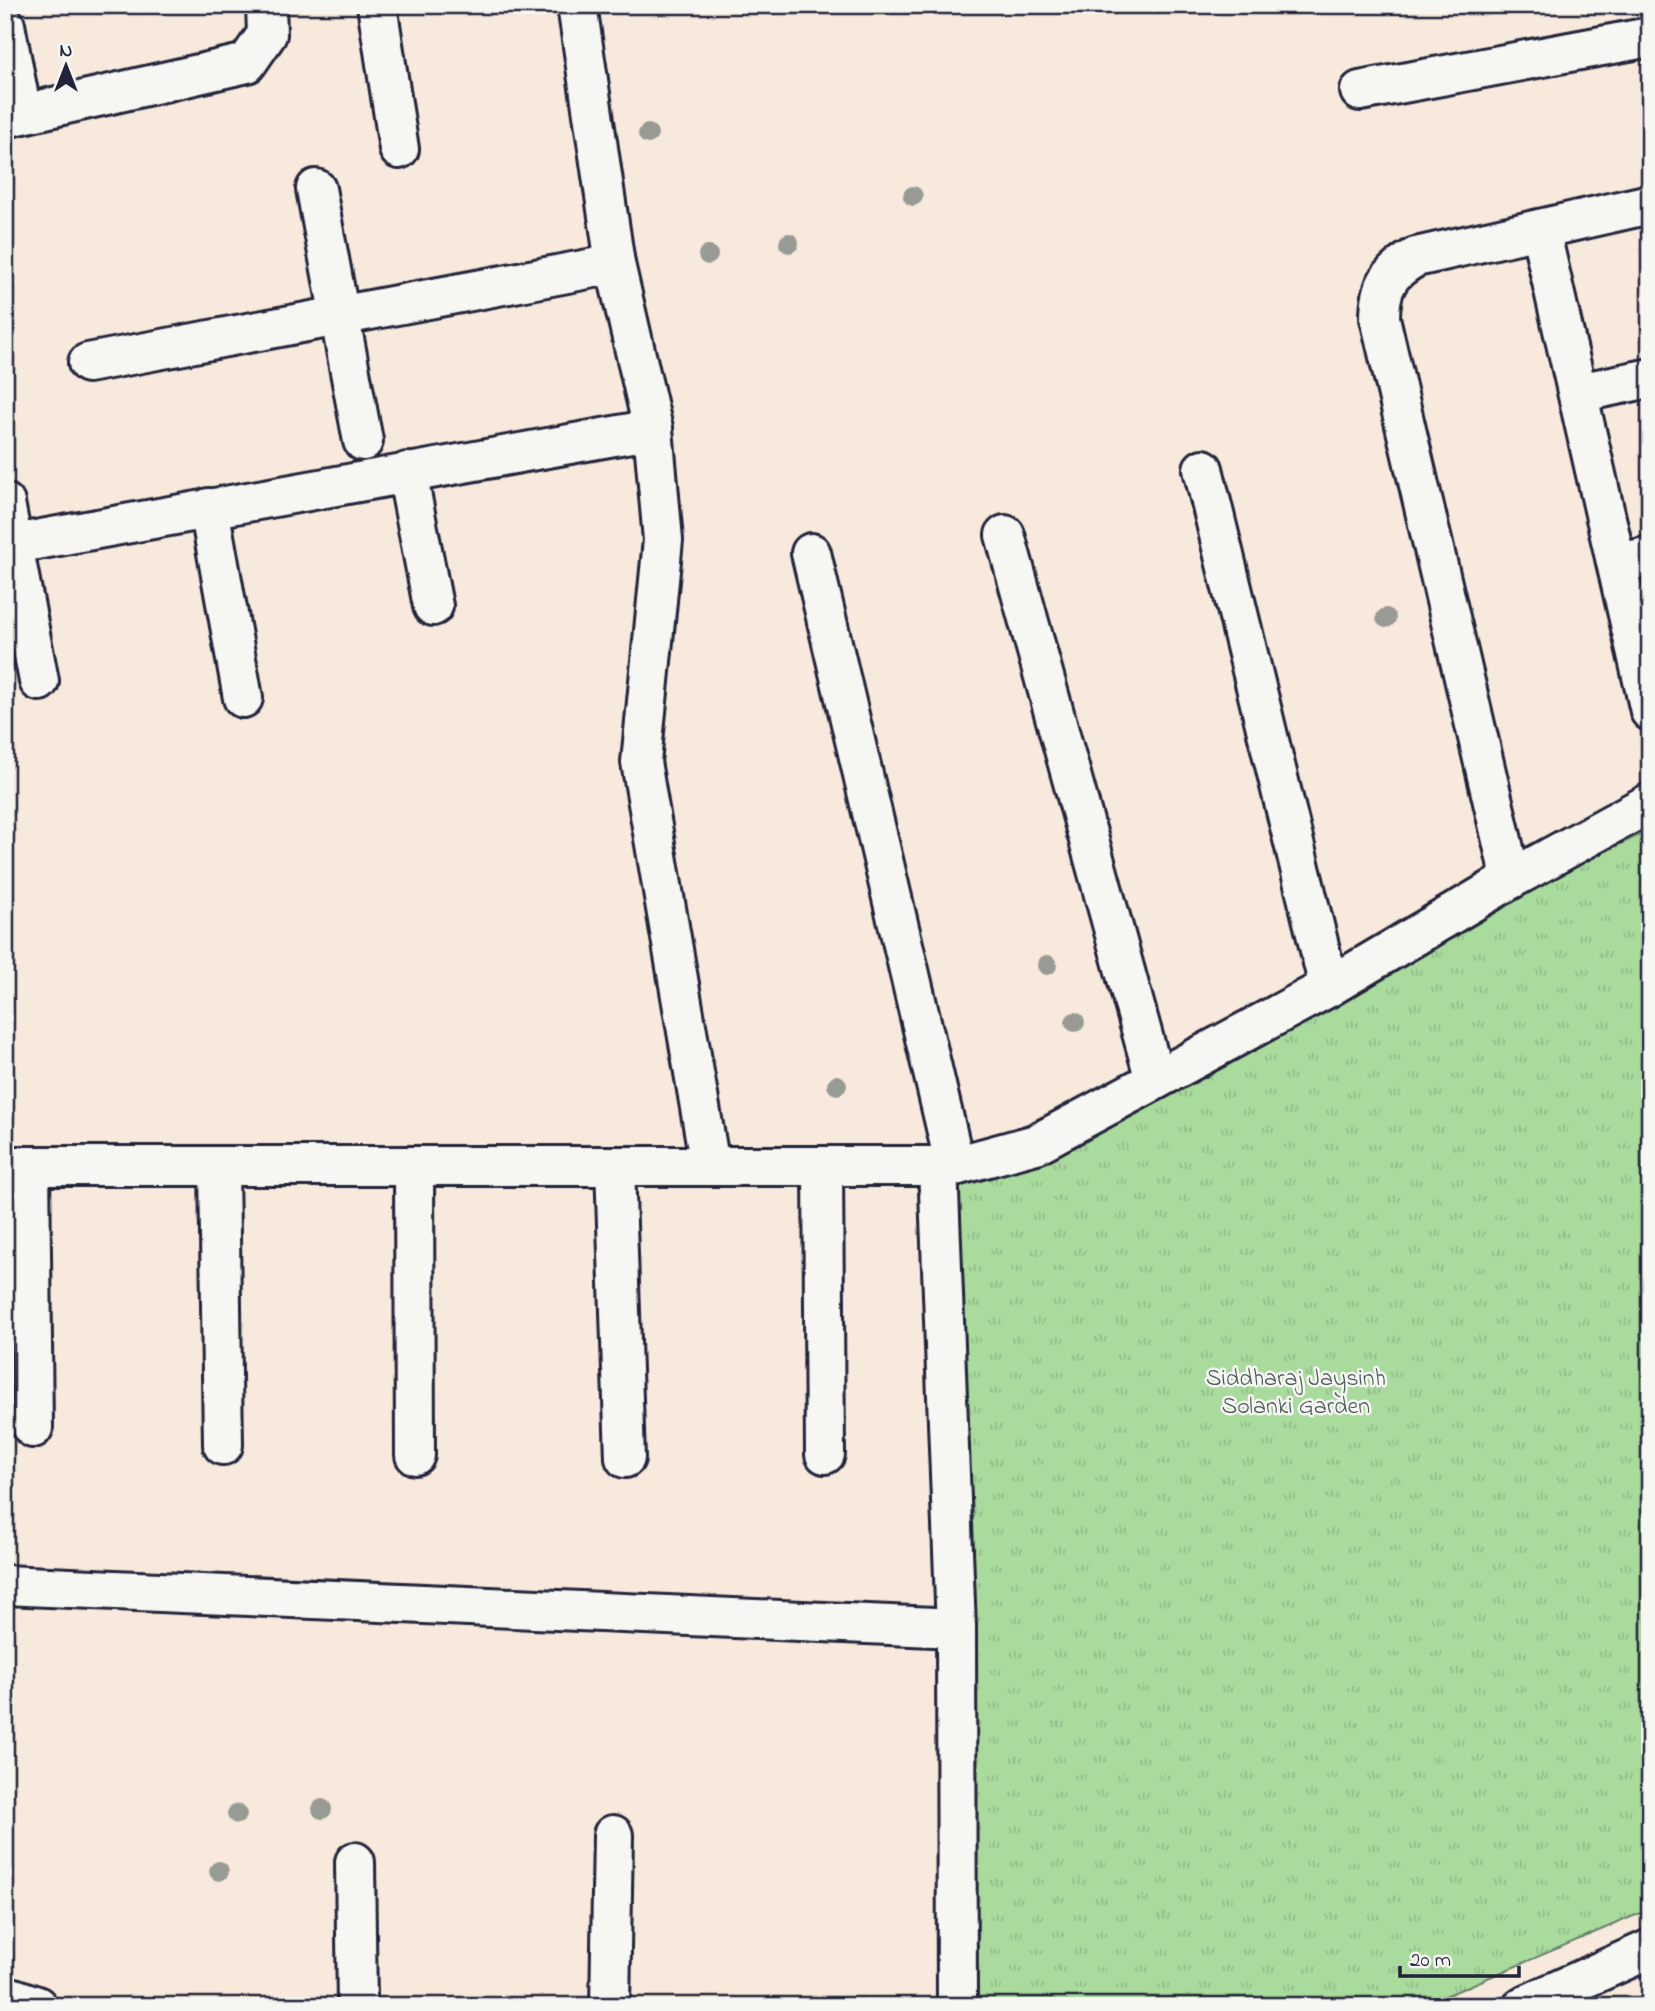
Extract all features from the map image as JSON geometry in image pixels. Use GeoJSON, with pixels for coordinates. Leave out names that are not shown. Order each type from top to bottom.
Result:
{"type":"FeatureCollection","features":[{"type":"Feature","properties":{"kind":"street"},"geometry":{"type":"LineString","coordinates":[[5,25],[14,116],[247,63],[267,34],[266,5]]}},
{"type":"Feature","properties":{"kind":"street"},"geometry":{"type":"LineString","coordinates":[[377,5],[399,149]]}},
{"type":"Feature","properties":{"kind":"street"},"geometry":{"type":"LineString","coordinates":[[578,5],[615,264],[653,429],[663,540],[641,762],[710,1166]]}},
{"type":"Feature","properties":{"kind":"street"},"geometry":{"type":"LineString","coordinates":[[1360,90],[1650,37]]}},
{"type":"Feature","properties":{"kind":"street"},"geometry":{"type":"LineString","coordinates":[[316,189],[363,441]]}},
{"type":"Feature","properties":{"kind":"street"},"geometry":{"type":"LineString","coordinates":[[1511,879],[1380,317],[1380,296],[1383,284],[1397,268],[1416,257],[1650,204]]}},
{"type":"Feature","properties":{"kind":"street"},"geometry":{"type":"LineString","coordinates":[[1540,229],[1578,393],[1633,560],[1650,711]]}},
{"type":"Feature","properties":{"kind":"street"},"geometry":{"type":"LineString","coordinates":[[88,362],[615,264]]}},
{"type":"Feature","properties":{"kind":"street"},"geometry":{"type":"LineString","coordinates":[[1578,393],[1650,378]]}},
{"type":"Feature","properties":{"kind":"street"},"geometry":{"type":"LineString","coordinates":[[14,544],[653,429]]}},
{"type":"Feature","properties":{"kind":"street"},"geometry":{"type":"LineString","coordinates":[[1203,469],[1329,987]]}},
{"type":"Feature","properties":{"kind":"street"},"geometry":{"type":"LineString","coordinates":[[407,472],[433,606]]}},
{"type":"Feature","properties":{"kind":"street"},"geometry":{"type":"LineString","coordinates":[[5,503],[38,681]]}},
{"type":"Feature","properties":{"kind":"street"},"geometry":{"type":"LineString","coordinates":[[209,508],[243,698]]}},
{"type":"Feature","properties":{"kind":"street"},"geometry":{"type":"LineString","coordinates":[[1005,535],[1156,1080]]}},
{"type":"Feature","properties":{"kind":"street"},"geometry":{"type":"LineString","coordinates":[[811,553],[946,1166],[956,1628],[957,2006]]}},
{"type":"Feature","properties":{"kind":"street"},"geometry":{"type":"LineString","coordinates":[[33,1428],[18,1166],[946,1166],[1036,1144],[1329,987],[1511,879],[1650,803]]}},
{"type":"Feature","properties":{"kind":"street"},"geometry":{"type":"LineString","coordinates":[[219,1166],[223,1445]]}},
{"type":"Feature","properties":{"kind":"street"},"geometry":{"type":"LineString","coordinates":[[414,1166],[415,1455]]}},
{"type":"Feature","properties":{"kind":"street"},"geometry":{"type":"LineString","coordinates":[[615,1166],[625,1458]]}},
{"type":"Feature","properties":{"kind":"street"},"geometry":{"type":"LineString","coordinates":[[823,1166],[825,1454]]}},
{"type":"Feature","properties":{"kind":"street"},"geometry":{"type":"LineString","coordinates":[[5,1585],[956,1628]]}},
{"type":"Feature","properties":{"kind":"street"},"geometry":{"type":"LineString","coordinates":[[610,2006],[613,1835]]}},
{"type":"Feature","properties":{"kind":"street"},"geometry":{"type":"LineString","coordinates":[[355,1862],[357,2006]]}},
{"type":"Feature","properties":{"kind":"street"},"geometry":{"type":"LineString","coordinates":[[1523,2006],[1650,1949]]}},
{"type":"Feature","properties":{"kind":"street"},"geometry":{"type":"LineString","coordinates":[[5,1995],[37,2006]]}},
{"type":"Feature","properties":{"kind":"green space","name":"Siddharaj Jaysinh Solanki Garden"},"geometry":{"type":"Polygon","coordinates":[[[1650,830],[1650,1909],[1422,2006],[954,2006],[938,1166],[1650,830]]]}}]}
